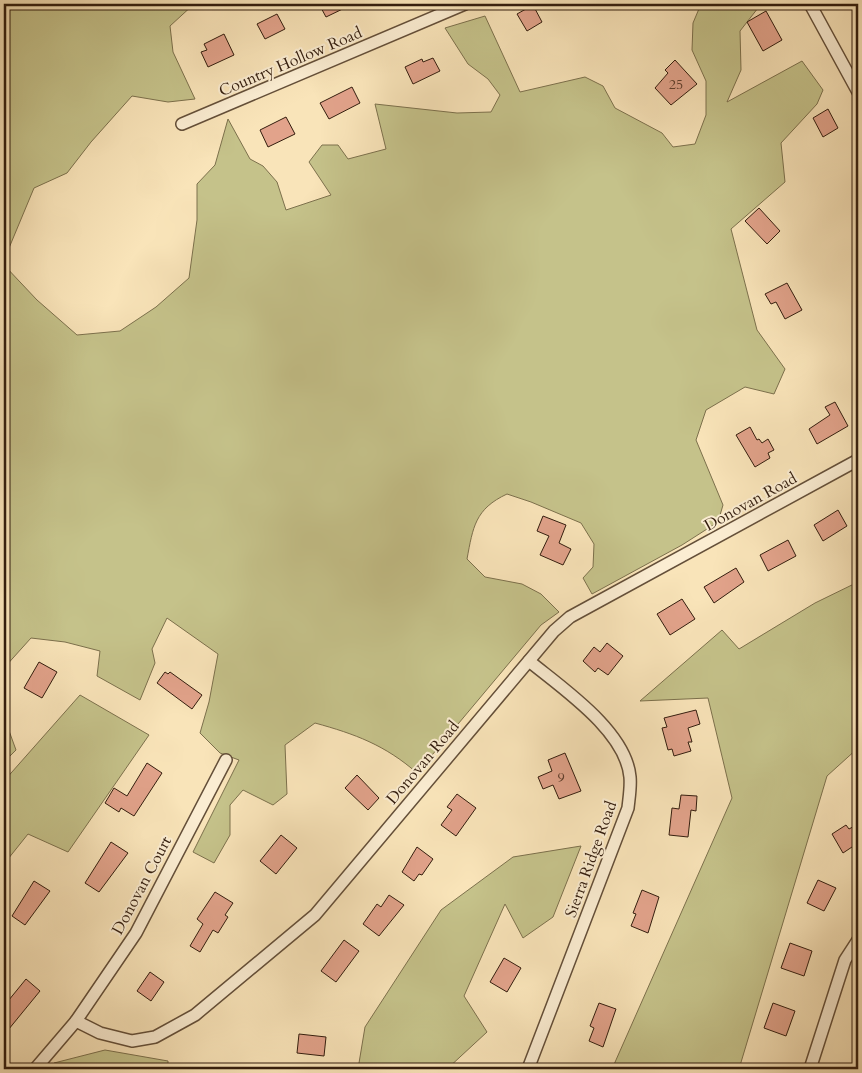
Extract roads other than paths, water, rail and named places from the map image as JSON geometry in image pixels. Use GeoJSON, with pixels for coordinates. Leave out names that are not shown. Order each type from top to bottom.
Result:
{"type":"FeatureCollection","features":[{"type":"Feature","properties":{"kind":"street","name":"Country Hollow Road"},"geometry":{"type":"LineString","coordinates":[[182,124],[465,4]]}},
{"type":"Feature","properties":{"kind":"street"},"geometry":{"type":"LineString","coordinates":[[810,4],[858,92]]}},
{"type":"Feature","properties":{"kind":"street","name":"Donovan Road"},"geometry":{"type":"LineString","coordinates":[[76,1021],[100,1033],[132,1041],[155,1038],[195,1015],[315,915],[529,661],[570,617],[858,460]]}},
{"type":"Feature","properties":{"kind":"street","name":"Sierra Ridge Road"},"geometry":{"type":"LineString","coordinates":[[528,1069],[628,808],[630,776],[620,748],[594,715],[529,661]]}},
{"type":"Feature","properties":{"kind":"street","name":"Donovan Court"},"geometry":{"type":"LineString","coordinates":[[76,1021],[136,933],[226,760]]}},
{"type":"Feature","properties":{"kind":"street"},"geometry":{"type":"LineString","coordinates":[[810,1069],[846,960],[858,940]]}},
{"type":"Feature","properties":{"kind":"street"},"geometry":{"type":"LineString","coordinates":[[35,1069],[76,1021]]}}]}
